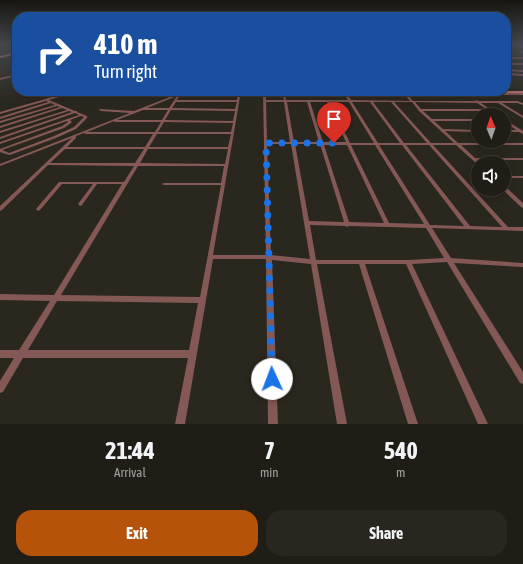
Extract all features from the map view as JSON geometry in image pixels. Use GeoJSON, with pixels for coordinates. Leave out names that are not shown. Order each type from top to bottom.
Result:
{"type":"FeatureCollection","features":[{"type":"Feature","properties":{"kind":"main road"},"geometry":{"type":"LineString","coordinates":[[511,94],[521,94]]}},
{"type":"Feature","properties":{"kind":"street"},"geometry":{"type":"LineString","coordinates":[[511,70],[523,71]]}},
{"type":"Feature","properties":{"kind":"street"},"geometry":{"type":"LineString","coordinates":[[511,74],[523,75]]}},
{"type":"Feature","properties":{"kind":"street"},"geometry":{"type":"LineString","coordinates":[[0,79],[12,78]]}},
{"type":"Feature","properties":{"kind":"street"},"geometry":{"type":"LineString","coordinates":[[0,113],[59,96]]}},
{"type":"Feature","properties":{"kind":"street"},"geometry":{"type":"LineString","coordinates":[[0,165],[171,96]]}},
{"type":"Feature","properties":{"kind":"street"},"geometry":{"type":"LineString","coordinates":[[0,389],[177,96]]}},
{"type":"Feature","properties":{"kind":"street"},"geometry":{"type":"LineString","coordinates":[[180,424],[239,96]]}},
{"type":"Feature","properties":{"kind":"street"},"geometry":{"type":"LineString","coordinates":[[264,96],[273,424]]}},
{"type":"Feature","properties":{"kind":"street"},"geometry":{"type":"LineString","coordinates":[[285,96],[342,424]]}},
{"type":"Feature","properties":{"kind":"street"},"geometry":{"type":"LineString","coordinates":[[347,96],[523,380]]}},
{"type":"Feature","properties":{"kind":"street"},"geometry":{"type":"LineString","coordinates":[[408,96],[420,110],[471,156]]}},
{"type":"Feature","properties":{"kind":"street"},"geometry":{"type":"LineString","coordinates":[[468,96],[486,108]]}},
{"type":"Feature","properties":{"kind":"street"},"geometry":{"type":"LineString","coordinates":[[46,100],[76,112],[86,118],[75,128],[55,137],[9,154],[4,154],[0,150],[65,126],[70,122],[68,120]]}},
{"type":"Feature","properties":{"kind":"street"},"geometry":{"type":"LineString","coordinates":[[175,101],[238,101]]}},
{"type":"Feature","properties":{"kind":"street"},"geometry":{"type":"LineString","coordinates":[[264,101],[476,101],[516,102],[523,104]]}},
{"type":"Feature","properties":{"kind":"street"},"geometry":{"type":"LineString","coordinates":[[308,101],[347,225]]}},
{"type":"Feature","properties":{"kind":"street"},"geometry":{"type":"LineString","coordinates":[[328,101],[387,225]]}},
{"type":"Feature","properties":{"kind":"street"},"geometry":{"type":"LineString","coordinates":[[371,101],[468,227]]}},
{"type":"Feature","properties":{"kind":"street"},"geometry":{"type":"LineString","coordinates":[[391,101],[506,228]]}},
{"type":"Feature","properties":{"kind":"street"},"geometry":{"type":"LineString","coordinates":[[0,118],[51,102]]}},
{"type":"Feature","properties":{"kind":"street"},"geometry":{"type":"LineString","coordinates":[[498,102],[523,117]]}},
{"type":"Feature","properties":{"kind":"street"},"geometry":{"type":"LineString","coordinates":[[0,122],[57,105]]}},
{"type":"Feature","properties":{"kind":"street"},"geometry":{"type":"LineString","coordinates":[[0,127],[62,107]]}},
{"type":"Feature","properties":{"kind":"street"},"geometry":{"type":"LineString","coordinates":[[142,109],[237,110]]}},
{"type":"Feature","properties":{"kind":"street"},"geometry":{"type":"LineString","coordinates":[[0,132],[69,110]]}},
{"type":"Feature","properties":{"kind":"street"},"geometry":{"type":"LineString","coordinates":[[101,110],[133,111]]}},
{"type":"Feature","properties":{"kind":"street"},"geometry":{"type":"LineString","coordinates":[[420,110],[471,110]]}},
{"type":"Feature","properties":{"kind":"street"},"geometry":{"type":"LineString","coordinates":[[7,111],[55,137]]}},
{"type":"Feature","properties":{"kind":"street"},"geometry":{"type":"LineString","coordinates":[[0,138],[76,112]]}},
{"type":"Feature","properties":{"kind":"street"},"geometry":{"type":"LineString","coordinates":[[0,143],[82,115]]}},
{"type":"Feature","properties":{"kind":"street"},"geometry":{"type":"LineString","coordinates":[[431,120],[471,120]]}},
{"type":"Feature","properties":{"kind":"street"},"geometry":{"type":"LineString","coordinates":[[112,121],[235,122]]}},
{"type":"Feature","properties":{"kind":"street"},"geometry":{"type":"LineString","coordinates":[[511,125],[522,132]]}},
{"type":"Feature","properties":{"kind":"street"},"geometry":{"type":"LineString","coordinates":[[442,130],[471,131]]}},
{"type":"Feature","properties":{"kind":"street"},"geometry":{"type":"LineString","coordinates":[[511,131],[522,132]]}},
{"type":"Feature","properties":{"kind":"street"},"geometry":{"type":"LineString","coordinates":[[0,209],[79,134],[233,133]]}},
{"type":"Feature","properties":{"kind":"street"},"geometry":{"type":"LineString","coordinates":[[266,143],[523,144]]}},
{"type":"Feature","properties":{"kind":"street"},"geometry":{"type":"LineString","coordinates":[[63,148],[230,148]]}},
{"type":"Feature","properties":{"kind":"street"},"geometry":{"type":"LineString","coordinates":[[511,159],[523,159]]}},
{"type":"Feature","properties":{"kind":"street"},"geometry":{"type":"LineString","coordinates":[[47,164],[227,165]]}},
{"type":"Feature","properties":{"kind":"street"},"geometry":{"type":"LineString","coordinates":[[511,176],[523,176]]}},
{"type":"Feature","properties":{"kind":"street"},"geometry":{"type":"LineString","coordinates":[[38,209],[61,183],[125,183]]}},
{"type":"Feature","properties":{"kind":"street"},"geometry":{"type":"LineString","coordinates":[[80,204],[96,183]]}},
{"type":"Feature","properties":{"kind":"street"},"geometry":{"type":"LineString","coordinates":[[164,184],[223,184]]}},
{"type":"Feature","properties":{"kind":"street"},"geometry":{"type":"LineString","coordinates":[[511,195],[523,206]]}},
{"type":"Feature","properties":{"kind":"street"},"geometry":{"type":"LineString","coordinates":[[306,223],[523,229]]}},
{"type":"Feature","properties":{"kind":"street"},"geometry":{"type":"LineString","coordinates":[[210,257],[268,257],[314,262],[408,262],[449,260],[523,265]]}},
{"type":"Feature","properties":{"kind":"street"},"geometry":{"type":"LineString","coordinates":[[361,262],[413,424]]}},
{"type":"Feature","properties":{"kind":"street"},"geometry":{"type":"LineString","coordinates":[[408,262],[483,424]]}},
{"type":"Feature","properties":{"kind":"street"},"geometry":{"type":"LineString","coordinates":[[0,297],[202,300]]}},
{"type":"Feature","properties":{"kind":"street"},"geometry":{"type":"LineString","coordinates":[[0,354],[192,354]]}},
{"type":"Feature","properties":{"kind":"route"},"geometry":{"type":"LineString","coordinates":[[272,379],[266,143],[334,143]]}}]}
